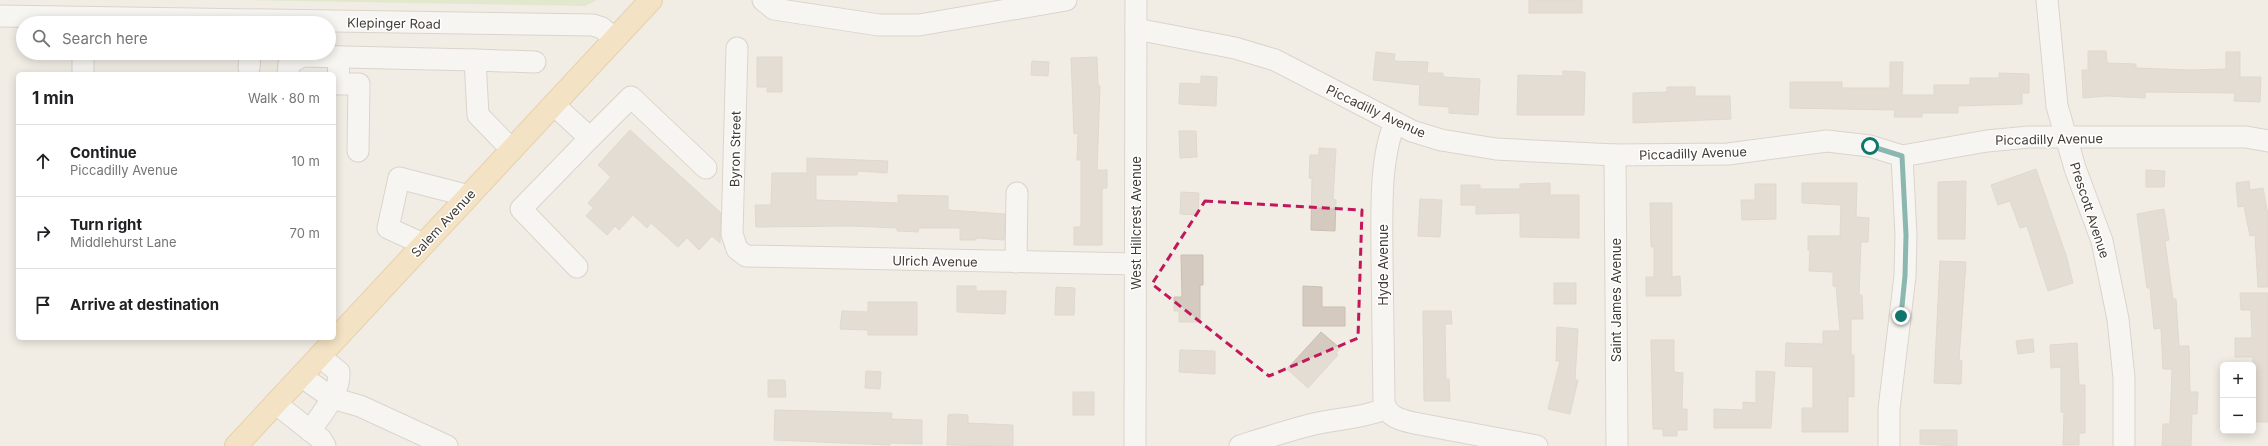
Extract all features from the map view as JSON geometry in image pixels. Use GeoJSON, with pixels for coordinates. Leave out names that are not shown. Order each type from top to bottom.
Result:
{"type":"FeatureCollection","features":[{"type":"Feature","properties":{"kind":"main road","name":"Salem Avenue"},"geometry":{"type":"LineString","coordinates":[[336,338],[651,0]]}},
{"type":"Feature","properties":{"kind":"main road","name":"Salem Avenue"},"geometry":{"type":"LineString","coordinates":[[236,446],[334,340]]}},
{"type":"Feature","properties":{"kind":"street"},"geometry":{"type":"LineString","coordinates":[[763,0],[774,9],[879,25],[919,25],[1066,0]]}},
{"type":"Feature","properties":{"kind":"street","name":"West Hillcrest Avenue"},"geometry":{"type":"LineString","coordinates":[[1135,446],[1136,0]]}},
{"type":"Feature","properties":{"kind":"street","name":"Prescott Avenue"},"geometry":{"type":"LineString","coordinates":[[2047,0],[2056,99],[2066,136],[2102,241],[2118,319],[2124,378],[2124,446]]}},
{"type":"Feature","properties":{"kind":"street","name":"Klepinger Road"},"geometry":{"type":"LineString","coordinates":[[0,16],[16,17]]}},
{"type":"Feature","properties":{"kind":"street","name":"Klepinger Road"},"geometry":{"type":"LineString","coordinates":[[336,22],[593,25],[602,28],[615,39]]}},
{"type":"Feature","properties":{"kind":"street","name":"Piccadilly Avenue"},"geometry":{"type":"LineString","coordinates":[[1136,29],[1235,48],[1275,60],[1395,123],[1442,140],[1496,149],[1615,155],[1728,154],[1827,141],[1870,146],[1902,156],[1987,141],[2066,136],[2246,137],[2268,141]]}},
{"type":"Feature","properties":{"kind":"street","name":"Byron Street"},"geometry":{"type":"LineString","coordinates":[[737,48],[732,234],[737,249]]}},
{"type":"Feature","properties":{"kind":"street"},"geometry":{"type":"LineString","coordinates":[[336,57],[535,62]]}},
{"type":"Feature","properties":{"kind":"street"},"geometry":{"type":"LineString","coordinates":[[340,57],[338,84],[359,84],[358,151]]}},
{"type":"Feature","properties":{"kind":"street"},"geometry":{"type":"LineString","coordinates":[[83,60],[83,72]]}},
{"type":"Feature","properties":{"kind":"street"},"geometry":{"type":"LineString","coordinates":[[288,72],[289,64],[309,60]]}},
{"type":"Feature","properties":{"kind":"street"},"geometry":{"type":"LineString","coordinates":[[475,60],[478,115],[512,150]]}},
{"type":"Feature","properties":{"kind":"street"},"geometry":{"type":"LineString","coordinates":[[577,267],[521,209],[631,97],[706,168]]}},
{"type":"Feature","properties":{"kind":"street"},"geometry":{"type":"LineString","coordinates":[[554,105],[590,138]]}},
{"type":"Feature","properties":{"kind":"street","name":"Hyde Avenue"},"geometry":{"type":"LineString","coordinates":[[1385,408],[1382,201],[1388,144],[1395,123]]}},
{"type":"Feature","properties":{"kind":"street","name":"Saint James Avenue"},"geometry":{"type":"LineString","coordinates":[[1615,155],[1617,446]]}},
{"type":"Feature","properties":{"kind":"street"},"geometry":{"type":"LineString","coordinates":[[1889,446],[1889,409],[1905,276],[1906,235],[1902,156]]}},
{"type":"Feature","properties":{"kind":"street"},"geometry":{"type":"LineString","coordinates":[[423,244],[388,228],[399,178],[469,196]]}},
{"type":"Feature","properties":{"kind":"street"},"geometry":{"type":"LineString","coordinates":[[1016,262],[1017,193]]}},
{"type":"Feature","properties":{"kind":"street","name":"Ulrich Avenue"},"geometry":{"type":"LineString","coordinates":[[737,249],[746,256],[753,257],[1136,264]]}},
{"type":"Feature","properties":{"kind":"street"},"geometry":{"type":"LineString","coordinates":[[310,431],[332,398],[340,382],[339,372],[319,356]]}},
{"type":"Feature","properties":{"kind":"street"},"geometry":{"type":"LineString","coordinates":[[301,376],[332,398],[360,406],[447,446]]}},
{"type":"Feature","properties":{"kind":"street"},"geometry":{"type":"LineString","coordinates":[[275,404],[310,431],[325,446]]}},
{"type":"Feature","properties":{"kind":"street"},"geometry":{"type":"LineString","coordinates":[[1240,446],[1316,424],[1364,417],[1385,408],[1399,419],[1414,423],[1537,446]]}},
{"type":"Feature","properties":{"kind":"highlighted area"},"geometry":{"type":"Polygon","coordinates":[[[1205,201],[1362,210],[1358,338],[1269,376],[1152,284],[1205,201]]]}},
{"type":"Feature","properties":{"kind":"green space"},"geometry":{"type":"Polygon","coordinates":[[[244,0],[597,0],[585,6],[244,0]]]}},
{"type":"Feature","properties":{"kind":"building"},"geometry":{"type":"Polygon","coordinates":[[[1529,0],[1582,0],[1582,13],[1529,13],[1529,0]]]}},
{"type":"Feature","properties":{"kind":"building"},"geometry":{"type":"Polygon","coordinates":[[[2088,51],[2106,51],[2107,63],[2136,64],[2136,68],[2190,70],[2226,69],[2226,52],[2240,52],[2240,77],[2261,77],[2260,102],[2234,101],[2235,93],[2145,92],[2145,98],[2107,96],[2083,98],[2082,70],[2088,70],[2088,51]]]}},
{"type":"Feature","properties":{"kind":"building"},"geometry":{"type":"Polygon","coordinates":[[[1376,52],[1395,54],[1394,61],[1428,62],[1427,73],[1443,73],[1443,77],[1480,79],[1478,115],[1449,113],[1449,107],[1419,105],[1420,85],[1373,80],[1376,52]]]}},
{"type":"Feature","properties":{"kind":"building"},"geometry":{"type":"Polygon","coordinates":[[[757,57],[782,57],[782,92],[767,92],[767,87],[757,87],[757,57]]]}},
{"type":"Feature","properties":{"kind":"building"},"geometry":{"type":"Polygon","coordinates":[[[1097,57],[1098,86],[1100,86],[1097,170],[1107,170],[1107,188],[1102,188],[1102,245],[1074,245],[1074,227],[1081,227],[1081,160],[1077,160],[1078,133],[1074,134],[1071,58],[1097,57]]]}},
{"type":"Feature","properties":{"kind":"building"},"geometry":{"type":"Polygon","coordinates":[[[1032,61],[1049,62],[1048,76],[1031,75],[1032,61]]]}},
{"type":"Feature","properties":{"kind":"building"},"geometry":{"type":"Polygon","coordinates":[[[1890,62],[1903,62],[1902,95],[1934,95],[1934,85],[1970,85],[1970,78],[1999,78],[1999,73],[2029,74],[2029,93],[2022,93],[2022,104],[1958,106],[1958,113],[1922,113],[1922,117],[1894,117],[1895,110],[1790,108],[1790,82],[1842,82],[1842,88],[1890,88],[1890,62]]]}},
{"type":"Feature","properties":{"kind":"building"},"geometry":{"type":"Polygon","coordinates":[[[1563,71],[1585,72],[1584,115],[1517,115],[1518,75],[1563,76],[1563,71]]]}},
{"type":"Feature","properties":{"kind":"building"},"geometry":{"type":"Polygon","coordinates":[[[1201,76],[1217,77],[1216,106],[1179,104],[1180,83],[1201,84],[1201,76]]]}},
{"type":"Feature","properties":{"kind":"building"},"geometry":{"type":"Polygon","coordinates":[[[1667,87],[1695,87],[1695,96],[1730,96],[1731,119],[1633,123],[1633,93],[1667,92],[1667,87]]]}},
{"type":"Feature","properties":{"kind":"building"},"geometry":{"type":"Polygon","coordinates":[[[630,130],[721,213],[720,243],[712,236],[699,250],[687,238],[678,247],[651,223],[647,228],[633,215],[619,230],[615,226],[607,235],[586,216],[593,208],[588,203],[611,177],[598,165],[630,130]]]}},
{"type":"Feature","properties":{"kind":"building"},"geometry":{"type":"Polygon","coordinates":[[[1179,131],[1196,131],[1197,157],[1180,158],[1179,131]]]}},
{"type":"Feature","properties":{"kind":"building"},"geometry":{"type":"Polygon","coordinates":[[[1319,148],[1336,149],[1333,199],[1336,200],[1335,231],[1311,230],[1312,178],[1309,178],[1310,155],[1319,155],[1319,148]]]}},
{"type":"Feature","properties":{"kind":"building"},"geometry":{"type":"Polygon","coordinates":[[[807,158],[888,161],[887,173],[857,171],[857,175],[816,175],[816,200],[898,203],[898,195],[948,196],[948,210],[1005,214],[1004,240],[976,238],[976,240],[960,240],[960,228],[919,228],[918,232],[897,231],[897,228],[851,226],[756,227],[755,205],[771,205],[772,173],[807,173],[807,158]]]}},
{"type":"Feature","properties":{"kind":"building"},"geometry":{"type":"Polygon","coordinates":[[[2036,169],[2067,258],[2073,283],[2048,291],[2027,226],[2020,228],[2010,201],[1998,205],[1991,185],[2036,169]]]}},
{"type":"Feature","properties":{"kind":"building"},"geometry":{"type":"Polygon","coordinates":[[[2146,170],[2165,171],[2164,187],[2146,187],[2146,170]]]}},
{"type":"Feature","properties":{"kind":"building"},"geometry":{"type":"Polygon","coordinates":[[[1966,181],[1965,239],[1938,239],[1938,182],[1966,181]]]}},
{"type":"Feature","properties":{"kind":"building"},"geometry":{"type":"Polygon","coordinates":[[[2249,181],[2250,190],[2263,188],[2268,215],[2268,287],[2258,287],[2255,235],[2250,236],[2244,206],[2238,207],[2236,183],[2249,181]]]}},
{"type":"Feature","properties":{"kind":"building"},"geometry":{"type":"Polygon","coordinates":[[[1550,183],[1550,195],[1579,195],[1579,238],[1520,237],[1520,213],[1476,214],[1476,205],[1461,205],[1461,185],[1480,185],[1480,189],[1520,189],[1520,184],[1550,183]]]}},
{"type":"Feature","properties":{"kind":"building"},"geometry":{"type":"Polygon","coordinates":[[[1802,183],[1857,183],[1856,217],[1869,218],[1868,242],[1861,242],[1859,295],[1862,295],[1863,319],[1851,319],[1851,355],[1854,355],[1854,397],[1848,396],[1848,432],[1802,432],[1802,408],[1813,408],[1813,367],[1785,366],[1786,343],[1823,344],[1823,331],[1840,331],[1836,286],[1833,286],[1833,272],[1809,271],[1810,250],[1808,250],[1808,236],[1840,236],[1841,205],[1802,203],[1802,183]]]}},
{"type":"Feature","properties":{"kind":"building"},"geometry":{"type":"Polygon","coordinates":[[[1755,184],[1776,184],[1776,219],[1742,220],[1741,200],[1755,200],[1755,184]]]}},
{"type":"Feature","properties":{"kind":"building"},"geometry":{"type":"Polygon","coordinates":[[[1181,192],[1199,193],[1198,215],[1180,214],[1181,192]]]}},
{"type":"Feature","properties":{"kind":"building"},"geometry":{"type":"Polygon","coordinates":[[[1420,199],[1442,200],[1440,237],[1418,236],[1420,199]]]}},
{"type":"Feature","properties":{"kind":"building"},"geometry":{"type":"Polygon","coordinates":[[[1650,203],[1672,203],[1672,277],[1680,276],[1681,296],[1646,296],[1646,277],[1654,277],[1654,247],[1651,247],[1650,203]]]}},
{"type":"Feature","properties":{"kind":"building"},"geometry":{"type":"Polygon","coordinates":[[[2164,209],[2169,240],[2165,241],[2173,299],[2176,299],[2179,346],[2189,346],[2190,392],[2198,392],[2197,414],[2192,414],[2191,446],[2162,446],[2163,424],[2170,424],[2172,369],[2163,369],[2161,328],[2154,329],[2150,288],[2147,288],[2137,214],[2164,209]]]}},
{"type":"Feature","properties":{"kind":"building"},"geometry":{"type":"Polygon","coordinates":[[[1181,255],[1203,255],[1203,285],[1200,285],[1200,322],[1179,322],[1179,311],[1174,311],[1174,297],[1182,297],[1181,255]]]}},
{"type":"Feature","properties":{"kind":"building"},"geometry":{"type":"Polygon","coordinates":[[[1940,261],[1966,262],[1959,360],[1962,361],[1961,384],[1934,383],[1940,261]]]}},
{"type":"Feature","properties":{"kind":"building"},"geometry":{"type":"Polygon","coordinates":[[[1554,283],[1576,283],[1576,304],[1554,304],[1554,283]]]}},
{"type":"Feature","properties":{"kind":"building"},"geometry":{"type":"Polygon","coordinates":[[[957,286],[976,286],[976,291],[1006,291],[1005,314],[957,312],[957,286]]]}},
{"type":"Feature","properties":{"kind":"building"},"geometry":{"type":"Polygon","coordinates":[[[1303,286],[1322,287],[1322,307],[1345,307],[1345,326],[1303,326],[1303,286]]]}},
{"type":"Feature","properties":{"kind":"building"},"geometry":{"type":"Polygon","coordinates":[[[1056,287],[1075,288],[1074,315],[1055,315],[1056,287]]]}},
{"type":"Feature","properties":{"kind":"building"},"geometry":{"type":"Polygon","coordinates":[[[2240,293],[2268,293],[2268,422],[2256,422],[2256,362],[2253,362],[2253,357],[2235,357],[2235,338],[2252,338],[2251,310],[2241,310],[2240,293]]]}},
{"type":"Feature","properties":{"kind":"building"},"geometry":{"type":"Polygon","coordinates":[[[868,302],[917,302],[917,335],[868,335],[868,330],[840,329],[842,311],[868,312],[868,302]]]}},
{"type":"Feature","properties":{"kind":"building"},"geometry":{"type":"Polygon","coordinates":[[[1423,311],[1451,311],[1452,324],[1445,324],[1446,379],[1449,379],[1450,401],[1424,401],[1423,311]]]}},
{"type":"Feature","properties":{"kind":"building"},"geometry":{"type":"Polygon","coordinates":[[[1557,327],[1578,329],[1575,380],[1578,380],[1570,414],[1548,409],[1560,361],[1556,361],[1557,327]]]}},
{"type":"Feature","properties":{"kind":"building"},"geometry":{"type":"Polygon","coordinates":[[[1321,332],[1340,348],[1336,353],[1338,355],[1308,388],[1287,369],[1321,332]]]}},
{"type":"Feature","properties":{"kind":"building"},"geometry":{"type":"Polygon","coordinates":[[[2033,339],[2034,352],[2018,354],[2016,341],[2033,339]]]}},
{"type":"Feature","properties":{"kind":"building"},"geometry":{"type":"Polygon","coordinates":[[[1651,340],[1674,340],[1674,372],[1683,373],[1682,409],[1687,409],[1687,430],[1677,430],[1677,436],[1663,436],[1663,429],[1653,429],[1651,340]]]}},
{"type":"Feature","properties":{"kind":"building"},"geometry":{"type":"Polygon","coordinates":[[[2077,343],[2079,385],[2085,385],[2085,433],[2079,433],[2079,445],[2063,445],[2064,412],[2061,412],[2061,367],[2051,368],[2050,345],[2077,343]]]}},
{"type":"Feature","properties":{"kind":"building"},"geometry":{"type":"Polygon","coordinates":[[[1180,350],[1215,351],[1215,374],[1179,372],[1180,350]]]}},
{"type":"Feature","properties":{"kind":"building"},"geometry":{"type":"Polygon","coordinates":[[[866,371],[881,372],[880,389],[865,388],[866,371]]]}},
{"type":"Feature","properties":{"kind":"building"},"geometry":{"type":"Polygon","coordinates":[[[1756,371],[1775,372],[1771,428],[1714,428],[1714,409],[1743,410],[1743,402],[1756,403],[1756,371]]]}},
{"type":"Feature","properties":{"kind":"building"},"geometry":{"type":"Polygon","coordinates":[[[768,380],[785,380],[786,397],[768,397],[768,380]]]}},
{"type":"Feature","properties":{"kind":"building"},"geometry":{"type":"Polygon","coordinates":[[[1073,392],[1094,392],[1094,415],[1073,415],[1073,392]]]}},
{"type":"Feature","properties":{"kind":"building"},"geometry":{"type":"Polygon","coordinates":[[[775,410],[892,413],[891,419],[922,420],[922,444],[890,443],[890,445],[774,440],[775,410]]]}},
{"type":"Feature","properties":{"kind":"building"},"geometry":{"type":"Polygon","coordinates":[[[948,415],[968,415],[968,423],[1013,425],[1013,446],[947,445],[948,415]]]}},
{"type":"Feature","properties":{"kind":"building"},"geometry":{"type":"Polygon","coordinates":[[[1920,430],[1957,430],[1957,446],[1920,444],[1920,430]]]}},
{"type":"Feature","properties":{"kind":"route"},"geometry":{"type":"LineString","coordinates":[[1870,146],[1902,156],[1902,181],[1906,235],[1905,276],[1901,316]]}}]}
